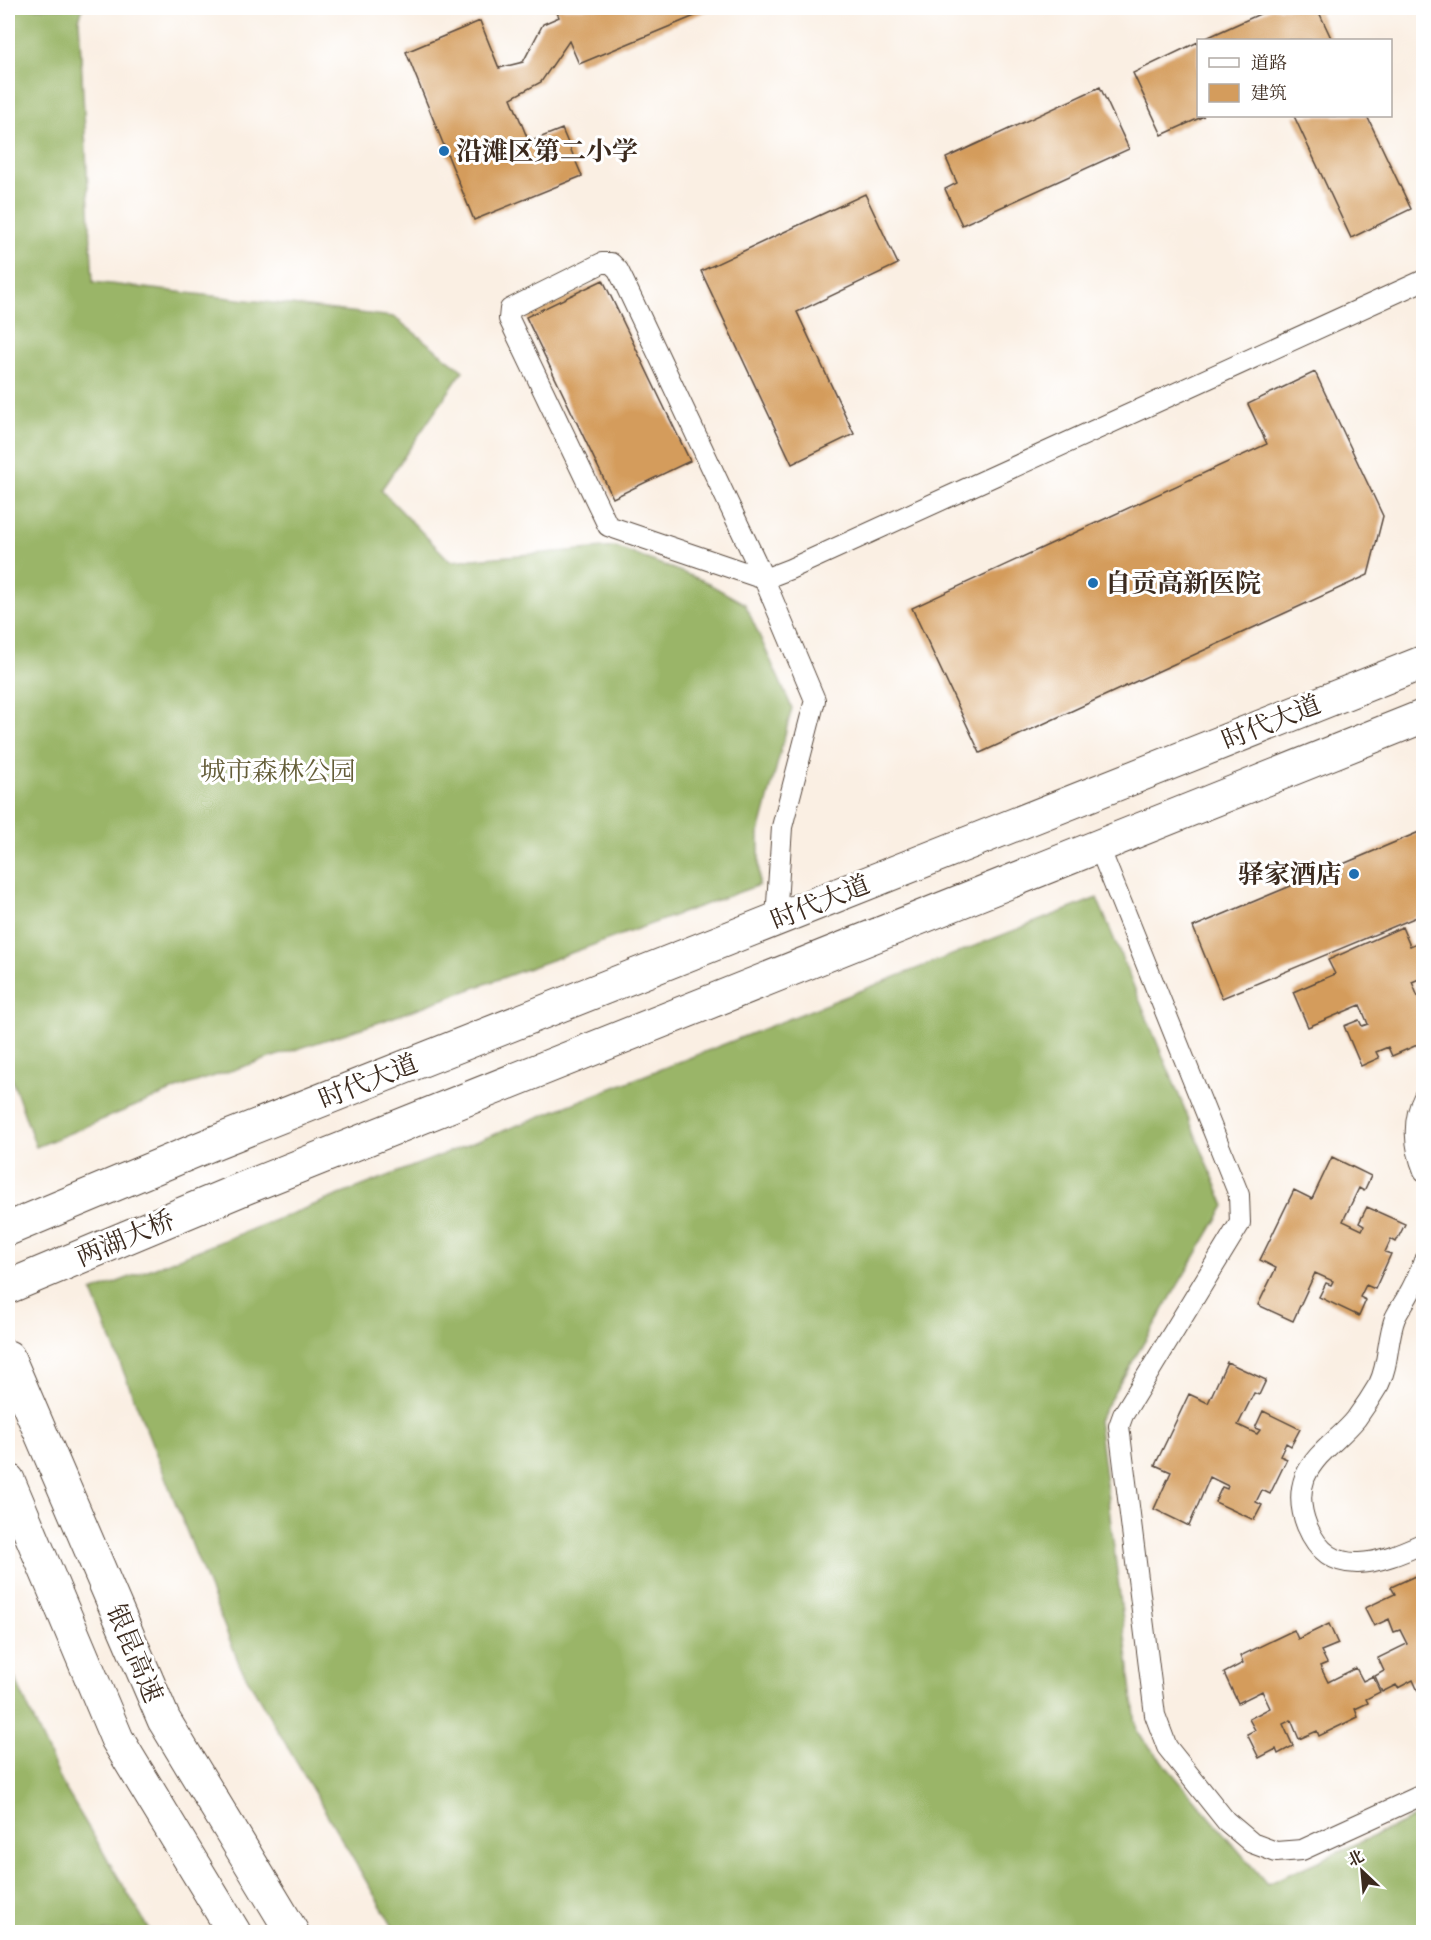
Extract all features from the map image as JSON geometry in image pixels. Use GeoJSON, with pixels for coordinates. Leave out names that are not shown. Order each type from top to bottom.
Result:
{"type":"FeatureCollection","features":[{"type":"Feature","properties":{"kind":"main road","name":"时代大道"},"geometry":{"type":"LineString","coordinates":[[8,1229],[216,1142],[1424,662]]}},
{"type":"Feature","properties":{"kind":"main road","name":"时代大道"},"geometry":{"type":"LineString","coordinates":[[242,1189],[1424,716]]}},
{"type":"Feature","properties":{"kind":"main road","name":"两湖大桥"},"geometry":{"type":"LineString","coordinates":[[8,1287],[242,1189]]}},
{"type":"Feature","properties":{"kind":"main road","name":"银昆高速"},"geometry":{"type":"LineString","coordinates":[[8,1357],[164,1720],[292,1932]]}},
{"type":"Feature","properties":{"kind":"main road","name":"银昆高速"},"geometry":{"type":"LineString","coordinates":[[8,1480],[117,1739],[234,1932]]}},
{"type":"Feature","properties":{"kind":"lane"},"geometry":{"type":"LineString","coordinates":[[776,919],[782,826],[815,700],[764,579],[614,265],[602,263],[510,309],[509,319],[608,525],[764,579],[1424,280]]}},
{"type":"Feature","properties":{"kind":"lane"},"geometry":{"type":"LineString","coordinates":[[1099,847],[1239,1195],[1239,1223],[1123,1415],[1119,1426],[1155,1715],[1167,1747],[1226,1821],[1252,1843],[1276,1852],[1302,1850],[1424,1794]]}},
{"type":"Feature","properties":{"kind":"lane"},"geometry":{"type":"LineString","coordinates":[[1424,1097],[1416,1116],[1416,1142],[1424,1170]]}},
{"type":"Feature","properties":{"kind":"lane"},"geometry":{"type":"LineString","coordinates":[[1424,1261],[1395,1319],[1380,1383],[1355,1420],[1318,1457],[1305,1477],[1300,1498],[1303,1517],[1310,1533],[1332,1557],[1350,1563],[1366,1563],[1382,1560],[1424,1543]]}},
{"type":"Feature","properties":{"kind":"green space","name":"城市森林公园"},"geometry":{"type":"Polygon","coordinates":[[[8,8],[83,8],[79,19],[93,282],[394,317],[463,371],[381,490],[450,561],[616,547],[702,580],[745,604],[792,708],[759,833],[759,885],[380,1022],[184,1086],[36,1147],[8,1068],[8,8]]]}},
{"type":"Feature","properties":{"kind":"green space"},"geometry":{"type":"Polygon","coordinates":[[[1097,898],[1225,1206],[1098,1420],[1137,1732],[1267,1884],[1423,1814],[1423,1932],[396,1932],[240,1666],[92,1292],[1097,898]]]}},
{"type":"Feature","properties":{"kind":"green space"},"geometry":{"type":"Polygon","coordinates":[[[8,1663],[63,1785],[151,1932],[8,1932],[8,1663]]]}},
{"type":"Feature","properties":{"kind":"building"},"geometry":{"type":"Polygon","coordinates":[[[555,8],[714,8],[579,64],[569,41],[541,82],[511,98],[529,142],[562,129],[582,176],[474,220],[406,52],[480,21],[499,68],[523,62],[543,24],[559,17],[555,8]]]}},
{"type":"Feature","properties":{"kind":"building"},"geometry":{"type":"Polygon","coordinates":[[[1273,8],[1317,8],[1332,39],[1204,39],[1273,8]]]}},
{"type":"Feature","properties":{"kind":"building"},"geometry":{"type":"Polygon","coordinates":[[[1197,42],[1197,117],[1202,117],[1162,135],[1133,73],[1197,42]]]}},
{"type":"Feature","properties":{"kind":"building"},"geometry":{"type":"Polygon","coordinates":[[[1100,87],[1129,149],[962,225],[945,189],[957,183],[946,158],[1100,87]]]}},
{"type":"Feature","properties":{"kind":"building"},"geometry":{"type":"Polygon","coordinates":[[[1294,117],[1367,117],[1411,209],[1351,238],[1294,117]]]}},
{"type":"Feature","properties":{"kind":"building"},"geometry":{"type":"Polygon","coordinates":[[[865,194],[898,264],[797,312],[854,434],[792,464],[701,271],[865,194]]]}},
{"type":"Feature","properties":{"kind":"building"},"geometry":{"type":"Polygon","coordinates":[[[603,280],[690,461],[613,498],[526,317],[603,280]]]}},
{"type":"Feature","properties":{"kind":"building"},"geometry":{"type":"Polygon","coordinates":[[[1315,372],[1383,516],[1368,575],[980,753],[912,608],[1267,444],[1248,404],[1315,372]]]}},
{"type":"Feature","properties":{"kind":"building"},"geometry":{"type":"Polygon","coordinates":[[[1424,830],[1424,914],[1222,998],[1193,927],[1424,830]]]}},
{"type":"Feature","properties":{"kind":"building"},"geometry":{"type":"Polygon","coordinates":[[[1402,927],[1410,946],[1424,940],[1424,977],[1412,982],[1420,1002],[1424,1000],[1424,1042],[1392,1056],[1388,1047],[1376,1052],[1379,1058],[1361,1066],[1344,1026],[1359,1020],[1362,1026],[1368,1024],[1360,1005],[1308,1027],[1293,992],[1335,974],[1328,960],[1402,927]]]}},
{"type":"Feature","properties":{"kind":"building"},"geometry":{"type":"Polygon","coordinates":[[[1332,1157],[1371,1176],[1364,1191],[1359,1188],[1343,1221],[1362,1230],[1364,1226],[1359,1223],[1367,1207],[1405,1224],[1396,1242],[1391,1239],[1385,1252],[1391,1254],[1375,1289],[1366,1285],[1360,1297],[1366,1300],[1359,1316],[1319,1297],[1326,1283],[1331,1285],[1333,1281],[1315,1273],[1293,1321],[1258,1305],[1276,1268],[1260,1260],[1294,1190],[1312,1199],[1332,1157]]]}},
{"type":"Feature","properties":{"kind":"building"},"geometry":{"type":"Polygon","coordinates":[[[1227,1362],[1266,1380],[1259,1395],[1254,1393],[1238,1425],[1257,1434],[1260,1430],[1255,1428],[1263,1411],[1300,1429],[1291,1446],[1286,1443],[1280,1456],[1287,1459],[1270,1494],[1262,1490],[1256,1502],[1262,1505],[1254,1520],[1215,1502],[1222,1487],[1227,1489],[1228,1486],[1210,1477],[1189,1526],[1154,1509],[1171,1472],[1155,1465],[1189,1394],[1208,1403],[1227,1362]]]}},
{"type":"Feature","properties":{"kind":"building"},"geometry":{"type":"Polygon","coordinates":[[[1424,1572],[1424,1688],[1418,1691],[1413,1680],[1398,1688],[1396,1685],[1382,1692],[1375,1676],[1384,1671],[1378,1658],[1407,1644],[1400,1630],[1394,1632],[1389,1619],[1374,1626],[1365,1608],[1395,1594],[1391,1587],[1424,1572]]]}},
{"type":"Feature","properties":{"kind":"building"},"geometry":{"type":"Polygon","coordinates":[[[1329,1624],[1338,1644],[1321,1651],[1327,1663],[1320,1666],[1328,1682],[1356,1668],[1363,1681],[1373,1676],[1380,1692],[1366,1699],[1368,1703],[1355,1709],[1358,1717],[1319,1736],[1317,1731],[1299,1739],[1291,1720],[1283,1724],[1293,1746],[1278,1754],[1276,1749],[1259,1758],[1247,1734],[1255,1730],[1249,1719],[1270,1708],[1262,1691],[1238,1703],[1224,1673],[1243,1663],[1240,1656],[1294,1630],[1298,1639],[1329,1624]]]}},
{"type":"Feature","properties":{"kind":"place","name":"沿滩区第二小学"},"geometry":{"type":"Point","coordinates":[444,151]}},
{"type":"Feature","properties":{"kind":"place","name":"自贡高新医院"},"geometry":{"type":"Point","coordinates":[1093,583]}},
{"type":"Feature","properties":{"kind":"place","name":"驿家酒店"},"geometry":{"type":"Point","coordinates":[1354,874]}}]}
